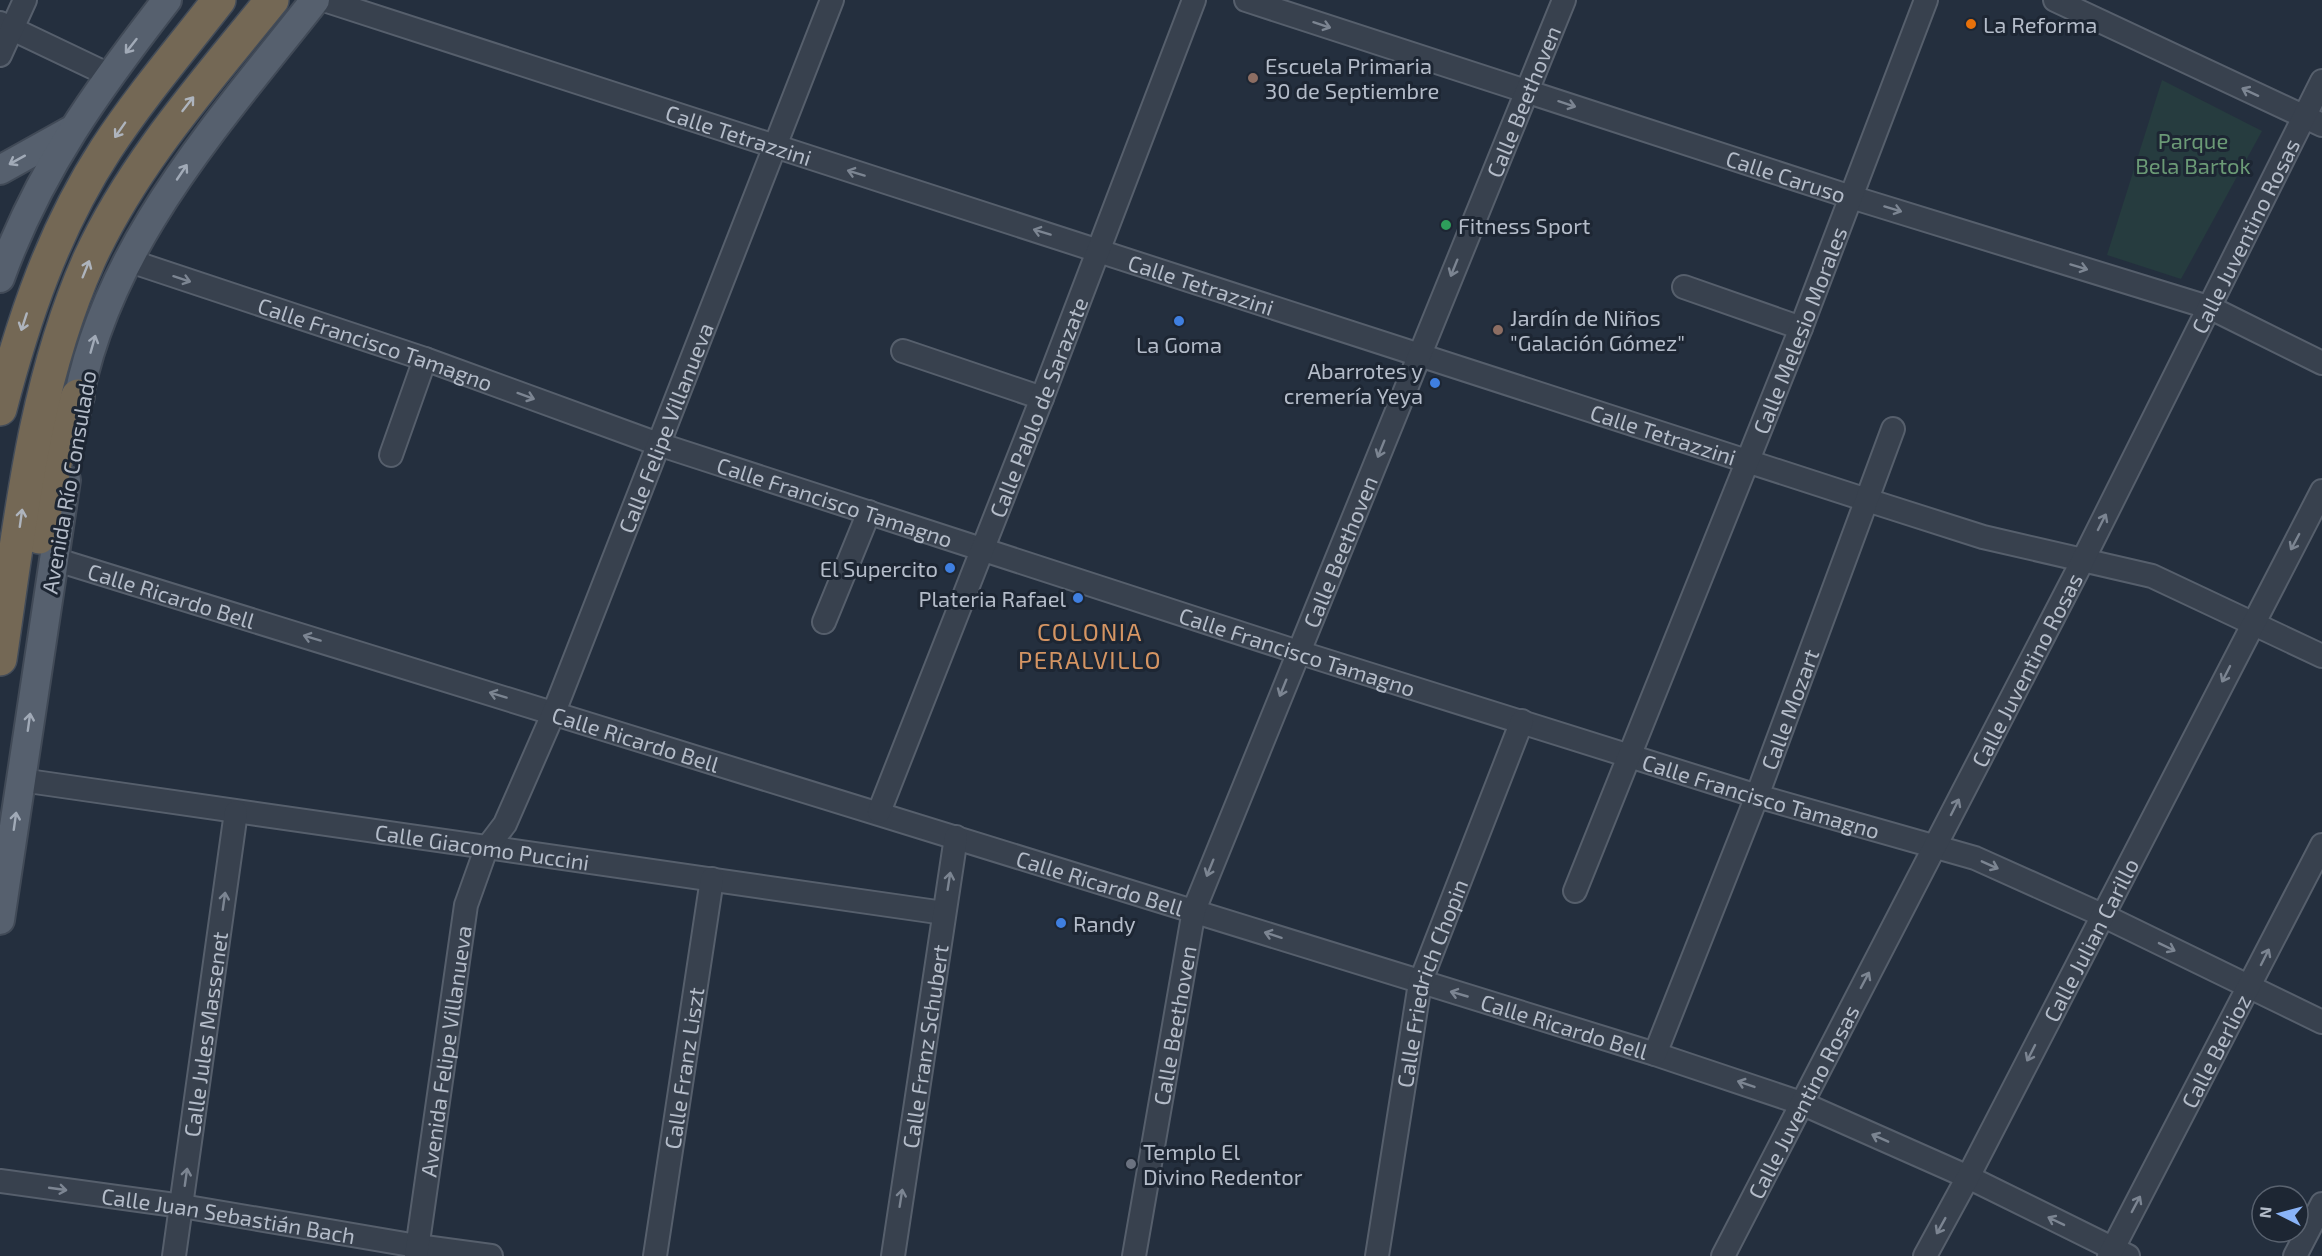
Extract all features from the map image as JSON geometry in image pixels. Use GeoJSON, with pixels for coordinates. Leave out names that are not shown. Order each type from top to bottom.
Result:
{"type":"FeatureCollection","features":[{"type":"Feature","properties":{"kind":"highway"},"geometry":{"type":"LineString","coordinates":[[0,409],[37,284],[83,188],[133,110],[219,0]]}},
{"type":"Feature","properties":{"kind":"highway"},"geometry":{"type":"LineString","coordinates":[[0,660],[30,453],[56,347],[90,259],[136,176],[167,131],[272,0]]}},
{"type":"Feature","properties":{"kind":"highway"},"geometry":{"type":"LineString","coordinates":[[0,660],[31,581],[55,458],[69,414],[78,396]]}},
{"type":"Feature","properties":{"kind":"main road"},"geometry":{"type":"LineString","coordinates":[[0,278],[33,201],[70,131],[109,75],[167,0]]}},
{"type":"Feature","properties":{"kind":"main road","name":"Avenida Río Consulado"},"geometry":{"type":"LineString","coordinates":[[0,920],[78,396],[96,333],[127,260],[189,161],[315,0]]}},
{"type":"Feature","properties":{"kind":"main road"},"geometry":{"type":"LineString","coordinates":[[0,170],[70,131]]}},
{"type":"Feature","properties":{"kind":"main road"},"geometry":{"type":"LineString","coordinates":[[0,219],[33,201]]}},
{"type":"Feature","properties":{"kind":"street"},"geometry":{"type":"LineString","coordinates":[[0,55],[6,26],[25,0]]}},
{"type":"Feature","properties":{"kind":"street","name":"Calle Tetrazzini"},"geometry":{"type":"LineString","coordinates":[[324,0],[774,148],[1097,249],[1419,356],[1983,537],[2152,576],[2322,656]]}},
{"type":"Feature","properties":{"kind":"street","name":"Calle Felipe Villanueva"},"geometry":{"type":"LineString","coordinates":[[486,849],[505,824],[554,712],[832,0]]}},
{"type":"Feature","properties":{"kind":"street","name":"Calle Pablo de Sarazate"},"geometry":{"type":"LineString","coordinates":[[879,813],[1042,398],[1194,0]]}},
{"type":"Feature","properties":{"kind":"street","name":"Calle Caruso"},"geometry":{"type":"LineString","coordinates":[[1246,0],[1290,7],[1525,91],[1851,197],[2211,308],[2322,363]]}},
{"type":"Feature","properties":{"kind":"street","name":"Calle Beethoven"},"geometry":{"type":"LineString","coordinates":[[1134,1256],[1194,910],[1563,0]]}},
{"type":"Feature","properties":{"kind":"street","name":"Calle Melesio Morales"},"geometry":{"type":"LineString","coordinates":[[1575,891],[1801,328],[1926,0]]}},
{"type":"Feature","properties":{"kind":"street"},"geometry":{"type":"LineString","coordinates":[[2055,0],[2081,6],[2313,121]]}},
{"type":"Feature","properties":{"kind":"street"},"geometry":{"type":"LineString","coordinates":[[6,26],[109,75]]}},
{"type":"Feature","properties":{"kind":"street","name":"Calle Juventino Rosas"},"geometry":{"type":"LineString","coordinates":[[1723,1256],[2211,308],[2313,121],[2322,81]]}},
{"type":"Feature","properties":{"kind":"street","name":"Calle Francisco Tamagno"},"geometry":{"type":"LineString","coordinates":[[127,260],[425,359],[658,444],[1298,652],[1757,796],[1975,858],[2102,915],[2322,1022]]}},
{"type":"Feature","properties":{"kind":"street"},"geometry":{"type":"LineString","coordinates":[[1684,287],[1801,328]]}},
{"type":"Feature","properties":{"kind":"street"},"geometry":{"type":"LineString","coordinates":[[903,351],[1042,398]]}},
{"type":"Feature","properties":{"kind":"street"},"geometry":{"type":"LineString","coordinates":[[391,455],[425,359]]}},
{"type":"Feature","properties":{"kind":"street","name":"Calle Mozart"},"geometry":{"type":"LineString","coordinates":[[1655,1053],[1757,796],[1893,429]]}},
{"type":"Feature","properties":{"kind":"street","name":"Calle Julian Carillo"},"geometry":{"type":"LineString","coordinates":[[1925,1256],[1968,1178],[2322,491]]}},
{"type":"Feature","properties":{"kind":"street"},"geometry":{"type":"LineString","coordinates":[[824,622],[869,512]]}},
{"type":"Feature","properties":{"kind":"street","name":"Calle Ricardo Bell"},"geometry":{"type":"LineString","coordinates":[[54,559],[1194,910],[1420,983],[1655,1053],[1801,1103],[1968,1178],[2116,1253]]}},
{"type":"Feature","properties":{"kind":"street","name":"Calle Friedrich Chopin"},"geometry":{"type":"LineString","coordinates":[[1377,1256],[1420,983],[1522,721]]}},
{"type":"Feature","properties":{"kind":"street","name":"Calle Giacomo Puccini"},"geometry":{"type":"LineString","coordinates":[[21,780],[486,849],[944,913]]}},
{"type":"Feature","properties":{"kind":"street","name":"Calle Jules Massenet"},"geometry":{"type":"LineString","coordinates":[[174,1256],[236,812]]}},
{"type":"Feature","properties":{"kind":"street","name":"Calle Franz Schubert"},"geometry":{"type":"LineString","coordinates":[[893,1256],[956,837]]}},
{"type":"Feature","properties":{"kind":"street","name":"Calle Berlioz"},"geometry":{"type":"LineString","coordinates":[[2116,1253],[2322,845]]}},
{"type":"Feature","properties":{"kind":"street","name":"Avenida Felipe Villanueva"},"geometry":{"type":"LineString","coordinates":[[417,1251],[466,905],[486,849]]}},
{"type":"Feature","properties":{"kind":"street","name":"Calle Franz Liszt"},"geometry":{"type":"LineString","coordinates":[[655,1256],[712,879]]}},
{"type":"Feature","properties":{"kind":"street","name":"Calle Juan Sebastián Bach"},"geometry":{"type":"LineString","coordinates":[[0,1181],[182,1206],[417,1251],[491,1256]]}},
{"type":"Feature","properties":{"kind":"street"},"geometry":{"type":"LineString","coordinates":[[2295,1256],[2322,1204]]}},
{"type":"Feature","properties":{"kind":"green space","name":"Parque Bela Bartok"},"geometry":{"type":"Polygon","coordinates":[[[2162,80],[2262,131],[2181,279],[2107,255],[2162,80]]]}},
{"type":"Feature","properties":{"kind":"place","name":"La Reforma"},"geometry":{"type":"Point","coordinates":[1971,24]}},
{"type":"Feature","properties":{"kind":"place","name":"Escuela Primaria 30 de Septiembre"},"geometry":{"type":"Point","coordinates":[1253,78]}},
{"type":"Feature","properties":{"kind":"place","name":"Fitness Sport"},"geometry":{"type":"Point","coordinates":[1446,225]}},
{"type":"Feature","properties":{"kind":"place","name":"La Goma"},"geometry":{"type":"Point","coordinates":[1179,321]}},
{"type":"Feature","properties":{"kind":"place","name":"Jardín de Niños \"Galación Gómez\""},"geometry":{"type":"Point","coordinates":[1498,330]}},
{"type":"Feature","properties":{"kind":"place","name":"Abarrotes y cremería Yeya"},"geometry":{"type":"Point","coordinates":[1435,383]}},
{"type":"Feature","properties":{"kind":"place","name":"El Supercito"},"geometry":{"type":"Point","coordinates":[950,568]}},
{"type":"Feature","properties":{"kind":"place","name":"Plateria Rafael"},"geometry":{"type":"Point","coordinates":[1078,598]}},
{"type":"Feature","properties":{"kind":"place","name":"Randy"},"geometry":{"type":"Point","coordinates":[1061,923]}},
{"type":"Feature","properties":{"kind":"place","name":"Templo El Divino Redentor"},"geometry":{"type":"Point","coordinates":[1131,1164]}},
{"type":"Feature","properties":{"kind":"district","name":"COLONIA PERALVILLO"},"geometry":{"type":"Point","coordinates":[1090,645]}}]}
